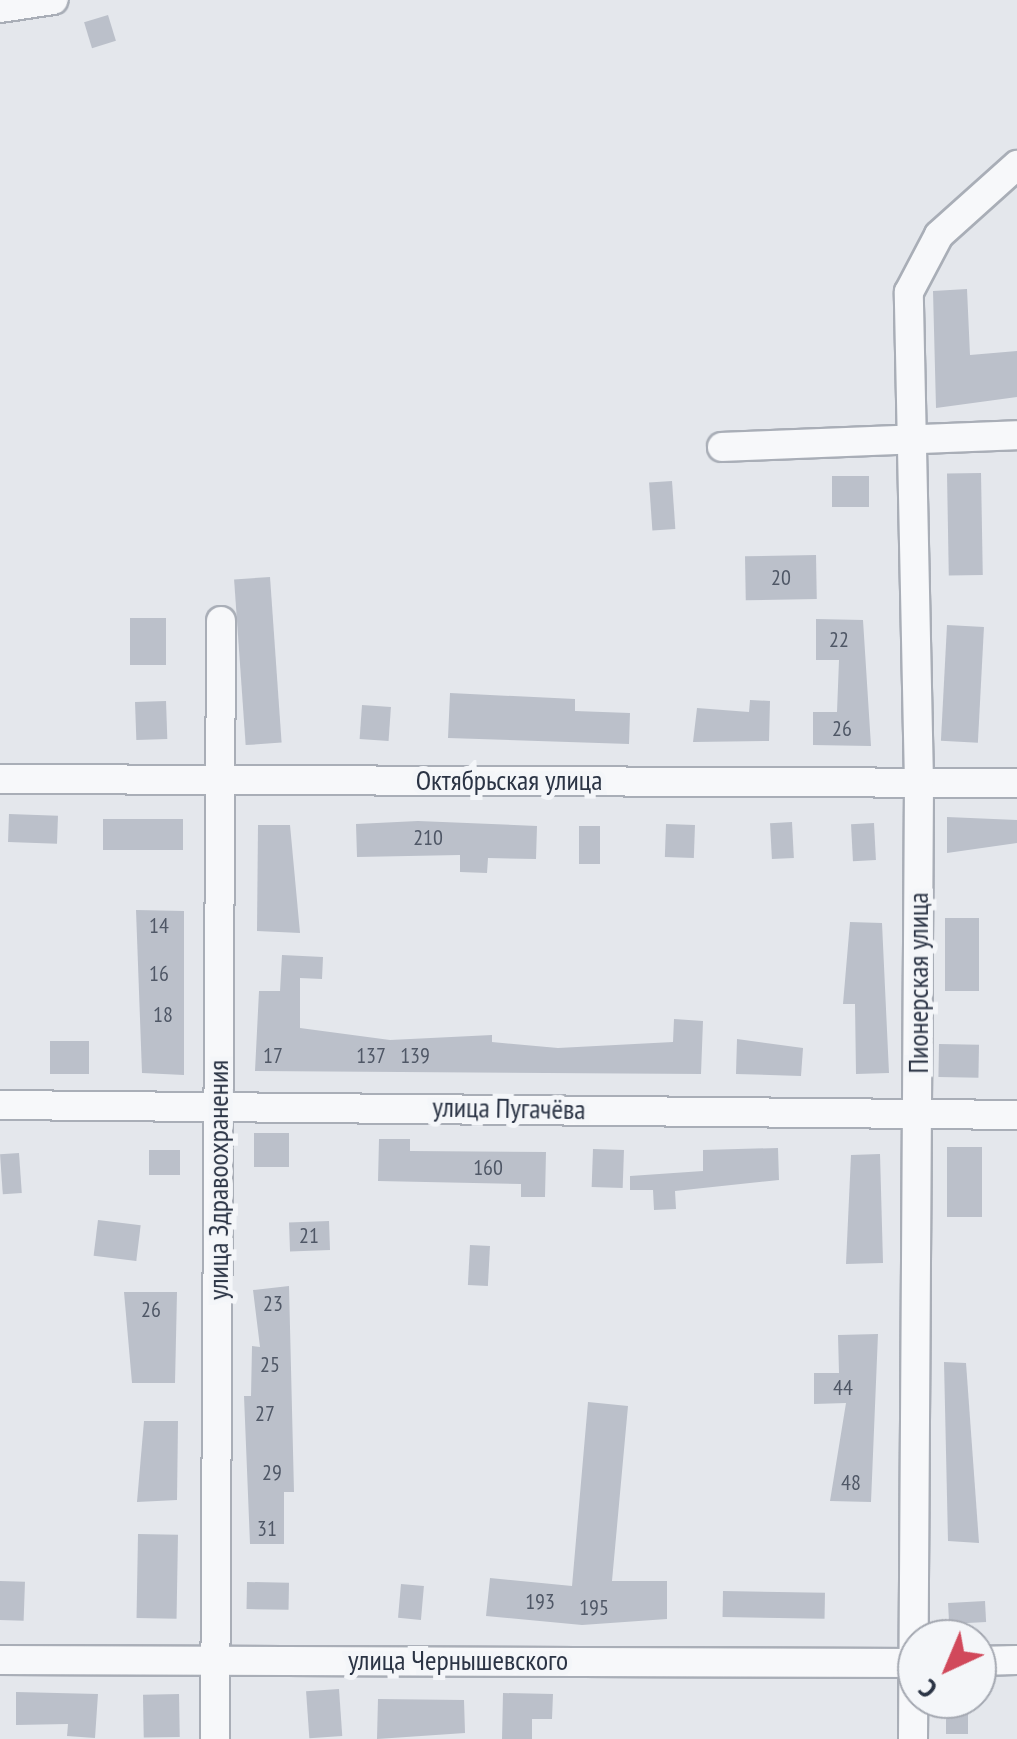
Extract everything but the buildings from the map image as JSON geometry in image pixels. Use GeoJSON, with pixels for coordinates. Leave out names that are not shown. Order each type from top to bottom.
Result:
{"type":"FeatureCollection","features":[{"type":"Feature","properties":{"kind":"street"},"geometry":{"type":"LineString","coordinates":[[0,8],[53,0]]}},
{"type":"Feature","properties":{"kind":"street","name":"Пионерская улица"},"geometry":{"type":"LineString","coordinates":[[917,1619],[919,782],[906,434],[909,292],[939,236],[1017,165]]}},
{"type":"Feature","properties":{"kind":"street"},"geometry":{"type":"LineString","coordinates":[[722,447],[906,434],[1017,436]]}},
{"type":"Feature","properties":{"kind":"street","name":"улица Здравоохранения"},"geometry":{"type":"LineString","coordinates":[[215,1739],[224,779],[221,621]]}},
{"type":"Feature","properties":{"kind":"street","name":"Октябрьская улица"},"geometry":{"type":"LineString","coordinates":[[0,779],[1017,783]]}},
{"type":"Feature","properties":{"kind":"street","name":"улица Пугачёва"},"geometry":{"type":"LineString","coordinates":[[0,1105],[218,1104],[1017,1115]]}},
{"type":"Feature","properties":{"kind":"street","name":"улица Чернышевского"},"geometry":{"type":"LineString","coordinates":[[0,1660],[897,1663]]}}]}
